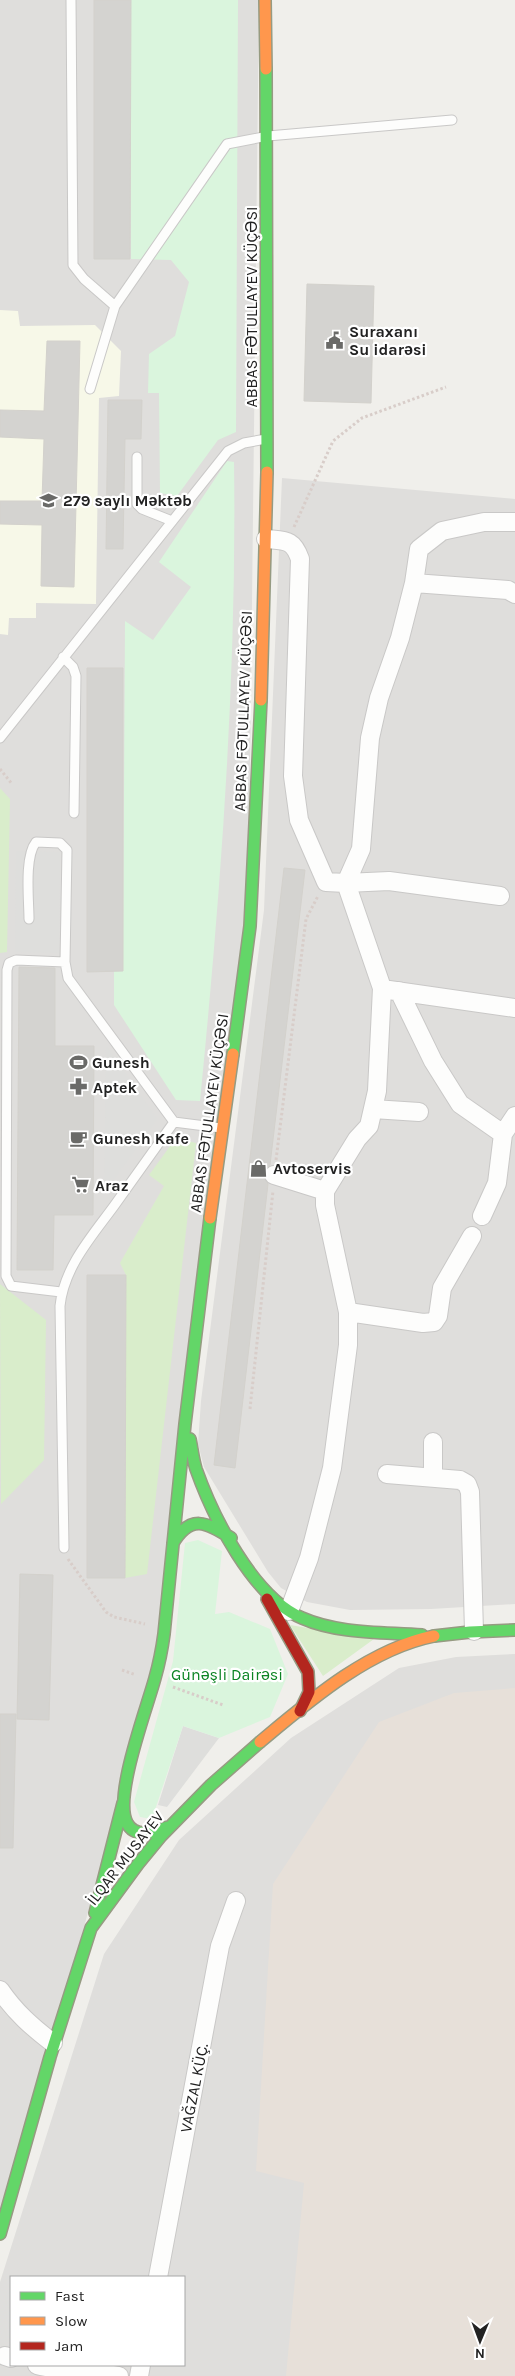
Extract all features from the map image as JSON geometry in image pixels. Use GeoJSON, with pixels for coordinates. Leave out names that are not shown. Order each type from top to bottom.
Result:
{"type":"FeatureCollection","features":[{"type":"Feature","properties":{"kind":"main road","name":"ABBAS FƏTULLAYEV KÜÇƏSI"},"geometry":{"type":"LineString","coordinates":[[91,1928],[124,1799],[139,1730],[158,1667],[166,1628],[186,1420],[222,1128],[250,927],[266,539],[268,136],[265,0]]}},
{"type":"Feature","properties":{"kind":"main road"},"geometry":{"type":"LineString","coordinates":[[186,1420],[196,1467],[209,1500],[308,1672],[311,1689],[300,1711]]}},
{"type":"Feature","properties":{"kind":"main road"},"geometry":{"type":"LineString","coordinates":[[173,1543],[184,1526],[193,1522],[212,1525],[230,1538]]}},
{"type":"Feature","properties":{"kind":"main road"},"geometry":{"type":"LineString","coordinates":[[256,1579],[271,1598],[289,1611],[314,1622],[338,1627],[432,1636],[474,1631],[515,1630]]}},
{"type":"Feature","properties":{"kind":"main road","name":"İLQAR MUSAYEV"},"geometry":{"type":"LineString","coordinates":[[0,2234],[5,2197],[91,1928],[129,1874],[168,1828],[211,1785],[300,1711],[375,1658],[395,1648],[432,1636]]}},
{"type":"Feature","properties":{"kind":"main road"},"geometry":{"type":"LineString","coordinates":[[124,1799],[126,1822],[132,1829],[139,1833],[150,1834],[168,1828]]}},
{"type":"Feature","properties":{"kind":"street"},"geometry":{"type":"LineString","coordinates":[[503,1134],[460,1104],[433,1061],[390,990],[346,883],[361,850],[370,738],[379,698],[400,638],[414,583],[419,549],[442,531],[484,522],[515,522]]}},
{"type":"Feature","properties":{"kind":"street"},"geometry":{"type":"LineString","coordinates":[[266,539],[288,541],[296,548],[300,559],[293,776],[299,820],[326,882],[389,881],[500,896]]}},
{"type":"Feature","properties":{"kind":"street"},"geometry":{"type":"LineString","coordinates":[[414,583],[508,590],[515,594]]}},
{"type":"Feature","properties":{"kind":"street"},"geometry":{"type":"LineString","coordinates":[[390,990],[515,1008]]}},
{"type":"Feature","properties":{"kind":"street"},"geometry":{"type":"LineString","coordinates":[[289,1611],[309,1558],[332,1468],[348,1346],[348,1312],[325,1205],[325,1191],[357,1139],[369,1126],[377,1091],[390,990]]}},
{"type":"Feature","properties":{"kind":"street"},"geometry":{"type":"LineString","coordinates":[[373,1108],[419,1112]]}},
{"type":"Feature","properties":{"kind":"street"},"geometry":{"type":"LineString","coordinates":[[482,1216],[497,1183],[503,1134],[515,1116]]}},
{"type":"Feature","properties":{"kind":"street"},"geometry":{"type":"LineString","coordinates":[[274,1175],[325,1191]]}},
{"type":"Feature","properties":{"kind":"street"},"geometry":{"type":"LineString","coordinates":[[348,1312],[423,1323],[434,1322],[438,1316],[442,1288],[472,1236]]}},
{"type":"Feature","properties":{"kind":"street"},"geometry":{"type":"LineString","coordinates":[[433,1442],[433,1476]]}},
{"type":"Feature","properties":{"kind":"street"},"geometry":{"type":"LineString","coordinates":[[387,1474],[433,1476],[460,1480],[467,1484],[470,1492],[474,1631]]}},
{"type":"Feature","properties":{"kind":"street","name":"VAĞZAL KÜÇ."},"geometry":{"type":"LineString","coordinates":[[158,2276],[220,1946],[236,1901]]}},
{"type":"Feature","properties":{"kind":"street"},"geometry":{"type":"LineString","coordinates":[[0,1990],[13,2009],[27,2024],[53,2043]]}},
{"type":"Feature","properties":{"kind":"street"},"geometry":{"type":"LineString","coordinates":[[42,2366],[66,2371],[100,2372],[119,2376]]}},
{"type":"Feature","properties":{"kind":"lane"},"geometry":{"type":"LineString","coordinates":[[71,0],[74,265],[84,279],[115,306]]}},
{"type":"Feature","properties":{"kind":"lane"},"geometry":{"type":"LineString","coordinates":[[90,389],[115,306],[227,144],[268,136],[452,120]]}},
{"type":"Feature","properties":{"kind":"lane"},"geometry":{"type":"LineString","coordinates":[[0,738],[228,451],[244,442],[266,439]]}},
{"type":"Feature","properties":{"kind":"lane"},"geometry":{"type":"LineString","coordinates":[[137,457],[137,504],[142,509],[172,521]]}},
{"type":"Feature","properties":{"kind":"lane"},"geometry":{"type":"LineString","coordinates":[[63,658],[73,667],[76,676],[74,813]]}},
{"type":"Feature","properties":{"kind":"lane"},"geometry":{"type":"LineString","coordinates":[[29,919],[32,847],[36,842],[60,843],[67,850],[66,962],[68,978],[174,1122],[222,1128]]}},
{"type":"Feature","properties":{"kind":"lane"},"geometry":{"type":"LineString","coordinates":[[61,1292],[11,1286],[6,1276],[7,970],[10,963],[16,960],[66,962]]}},
{"type":"Feature","properties":{"kind":"lane"},"geometry":{"type":"LineString","coordinates":[[64,1548],[61,1292],[66,1278],[80,1253],[174,1122]]}},
{"type":"Feature","properties":{"kind":"path"},"geometry":{"type":"LineString","coordinates":[[288,541],[333,441],[362,418],[446,387]]}},
{"type":"Feature","properties":{"kind":"path"},"geometry":{"type":"LineString","coordinates":[[0,769],[12,784]]}},
{"type":"Feature","properties":{"kind":"path"},"geometry":{"type":"LineString","coordinates":[[250,1409],[274,1175],[306,919],[326,882]]}},
{"type":"Feature","properties":{"kind":"path"},"geometry":{"type":"LineString","coordinates":[[64,1548],[66,1557],[106,1612],[114,1617],[166,1628]]}},
{"type":"Feature","properties":{"kind":"shaded area"},"geometry":{"type":"Polygon","coordinates":[[[0,0],[259,0],[248,945],[166,1628],[0,2233],[0,0]]]}},
{"type":"Feature","properties":{"kind":"shaded area","name":"279 saylı Məktəb"},"geometry":{"type":"Polygon","coordinates":[[[0,310],[18,311],[20,326],[95,325],[121,351],[119,396],[99,398],[96,604],[36,603],[36,618],[9,618],[8,635],[0,634],[0,310]]]}},
{"type":"Feature","properties":{"kind":"shaded area"},"geometry":{"type":"Polygon","coordinates":[[[282,478],[515,499],[515,1604],[431,1609],[350,1610],[307,1602],[281,1588],[268,1572],[204,1467],[198,1444],[201,1401],[264,910],[282,478]]]}},
{"type":"Feature","properties":{"kind":"shaded area"},"geometry":{"type":"Polygon","coordinates":[[[16,851],[60,852],[59,953],[15,952],[16,851]]]}},
{"type":"Feature","properties":{"kind":"shaded area"},"geometry":{"type":"Polygon","coordinates":[[[106,1046],[157,1119],[104,1193],[106,1046]]]}},
{"type":"Feature","properties":{"kind":"shaded area"},"geometry":{"type":"Polygon","coordinates":[[[515,1654],[515,2376],[0,2376],[0,2282],[104,1954],[179,1840],[291,1738],[399,1668],[456,1657],[515,1654]]]}},
{"type":"Feature","properties":{"kind":"shaded area"},"geometry":{"type":"Polygon","coordinates":[[[515,1688],[515,2376],[286,2376],[304,2183],[256,2171],[273,1884],[379,1722],[454,1693],[515,1688]]]}},
{"type":"Feature","properties":{"kind":"shaded area"},"geometry":{"type":"Polygon","coordinates":[[[183,1726],[219,1738],[167,1807],[158,1805],[183,1726]]]}},
{"type":"Feature","properties":{"kind":"green space"},"geometry":{"type":"Polygon","coordinates":[[[131,0],[238,0],[236,432],[218,440],[177,496],[160,493],[159,393],[148,393],[149,354],[175,336],[189,282],[171,260],[131,259],[131,0]]]}},
{"type":"Feature","properties":{"kind":"green space"},"geometry":{"type":"Polygon","coordinates":[[[227,461],[234,462],[233,622],[226,782],[215,942],[200,1101],[176,1100],[114,1005],[114,971],[123,971],[125,621],[153,640],[191,587],[159,562],[227,461]]]}},
{"type":"Feature","properties":{"kind":"green space"},"geometry":{"type":"Polygon","coordinates":[[[0,788],[10,799],[7,952],[0,953],[0,788]]]}},
{"type":"Feature","properties":{"kind":"green space"},"geometry":{"type":"Polygon","coordinates":[[[176,1138],[196,1143],[147,1574],[125,1578],[126,1275],[120,1263],[164,1186],[149,1175],[176,1138]]]}},
{"type":"Feature","properties":{"kind":"green space"},"geometry":{"type":"Polygon","coordinates":[[[0,1284],[46,1320],[44,1460],[1,1504],[0,1284]]]}},
{"type":"Feature","properties":{"kind":"green space","name":"Günəşli Dairəsi"},"geometry":{"type":"Polygon","coordinates":[[[198,1540],[222,1551],[215,1614],[229,1612],[270,1629],[288,1674],[270,1717],[219,1738],[183,1726],[152,1819],[140,1817],[134,1802],[173,1661],[185,1543],[198,1540]]]}},
{"type":"Feature","properties":{"kind":"green space"},"geometry":{"type":"Polygon","coordinates":[[[290,1625],[374,1639],[323,1676],[290,1625]]]}},
{"type":"Feature","properties":{"kind":"building"},"geometry":{"type":"Polygon","coordinates":[[[94,0],[131,0],[130,259],[94,259],[94,0]]]}},
{"type":"Feature","properties":{"kind":"building"},"geometry":{"type":"Polygon","coordinates":[[[307,284],[374,286],[371,403],[304,401],[307,284]]]}},
{"type":"Feature","properties":{"kind":"building"},"geometry":{"type":"Polygon","coordinates":[[[47,341],[80,341],[74,587],[41,586],[42,525],[0,524],[0,501],[42,501],[44,439],[0,437],[0,410],[44,411],[47,341]]]}},
{"type":"Feature","properties":{"kind":"building"},"geometry":{"type":"Polygon","coordinates":[[[108,400],[142,400],[141,439],[125,439],[123,549],[106,549],[108,400]]]}},
{"type":"Feature","properties":{"kind":"building"},"geometry":{"type":"Polygon","coordinates":[[[87,668],[123,668],[123,971],[87,972],[87,668]]]}},
{"type":"Feature","properties":{"kind":"building","name":"Avtoservis"},"geometry":{"type":"Polygon","coordinates":[[[284,868],[305,870],[270,1165],[264,1172],[264,1178],[268,1184],[235,1468],[214,1465],[284,868]]]}},
{"type":"Feature","properties":{"kind":"building"},"geometry":{"type":"Polygon","coordinates":[[[19,967],[55,968],[55,1046],[94,1046],[93,1215],[54,1215],[53,1270],[17,1270],[19,967]]]}},
{"type":"Feature","properties":{"kind":"building"},"geometry":{"type":"Polygon","coordinates":[[[87,1275],[126,1275],[125,1578],[87,1578],[87,1275]]]}},
{"type":"Feature","properties":{"kind":"building"},"geometry":{"type":"Polygon","coordinates":[[[20,1574],[53,1575],[49,1720],[17,1719],[20,1574]]]}},
{"type":"Feature","properties":{"kind":"building"},"geometry":{"type":"Polygon","coordinates":[[[0,1714],[16,1714],[13,1848],[0,1848],[0,1714]]]}},
{"type":"Feature","properties":{"kind":"traffic: fast"},"geometry":{"type":"LineString","coordinates":[[266,69],[267,472]]}},
{"type":"Feature","properties":{"kind":"traffic: fast"},"geometry":{"type":"LineString","coordinates":[[233,1054],[250,926],[261,700]]}},
{"type":"Feature","properties":{"kind":"traffic: fast"},"geometry":{"type":"LineString","coordinates":[[168,1827],[146,1833],[135,1831],[127,1823],[124,1811],[124,1794],[133,1752],[156,1673],[163,1640],[185,1424],[210,1218]]}},
{"type":"Feature","properties":{"kind":"traffic: fast"},"geometry":{"type":"LineString","coordinates":[[190,1439],[196,1469],[224,1532],[251,1574],[267,1593],[284,1608],[302,1618],[330,1627],[346,1630],[422,1635]]}},
{"type":"Feature","properties":{"kind":"traffic: fast"},"geometry":{"type":"LineString","coordinates":[[173,1543],[186,1528],[193,1524],[206,1525],[231,1538]]}},
{"type":"Feature","properties":{"kind":"traffic: fast"},"geometry":{"type":"LineString","coordinates":[[434,1636],[515,1630]]}},
{"type":"Feature","properties":{"kind":"traffic: fast"},"geometry":{"type":"LineString","coordinates":[[0,2234],[50,2057],[91,1928],[161,1836],[211,1785],[260,1742]]}},
{"type":"Feature","properties":{"kind":"traffic: fast"},"geometry":{"type":"LineString","coordinates":[[95,1913],[123,1803]]}},
{"type":"Feature","properties":{"kind":"traffic: slow"},"geometry":{"type":"LineString","coordinates":[[265,0],[266,69]]}},
{"type":"Feature","properties":{"kind":"traffic: slow"},"geometry":{"type":"LineString","coordinates":[[261,700],[267,472]]}},
{"type":"Feature","properties":{"kind":"traffic: slow"},"geometry":{"type":"LineString","coordinates":[[210,1218],[233,1054]]}},
{"type":"Feature","properties":{"kind":"traffic: slow"},"geometry":{"type":"LineString","coordinates":[[260,1742],[319,1694],[363,1664],[386,1652],[434,1636]]}},
{"type":"Feature","properties":{"kind":"traffic: jam"},"geometry":{"type":"LineString","coordinates":[[267,1599],[308,1672],[309,1692],[300,1711]]}},
{"type":"Feature","properties":{"kind":"place","name":"Suraxanı Su idarəsi"},"geometry":{"type":"Point","coordinates":[335,340]}},
{"type":"Feature","properties":{"kind":"place","name":"279 saylı Məktəb"},"geometry":{"type":"Point","coordinates":[49,500]}},
{"type":"Feature","properties":{"kind":"place","name":"Gunesh"},"geometry":{"type":"Point","coordinates":[78,1062]}},
{"type":"Feature","properties":{"kind":"place","name":"Aptek"},"geometry":{"type":"Point","coordinates":[79,1087]}},
{"type":"Feature","properties":{"kind":"place","name":"Gunesh Kafe"},"geometry":{"type":"Point","coordinates":[79,1138]}},
{"type":"Feature","properties":{"kind":"place","name":"Avtoservis"},"geometry":{"type":"Point","coordinates":[259,1168]}},
{"type":"Feature","properties":{"kind":"place","name":"Araz"},"geometry":{"type":"Point","coordinates":[81,1185]}}]}
